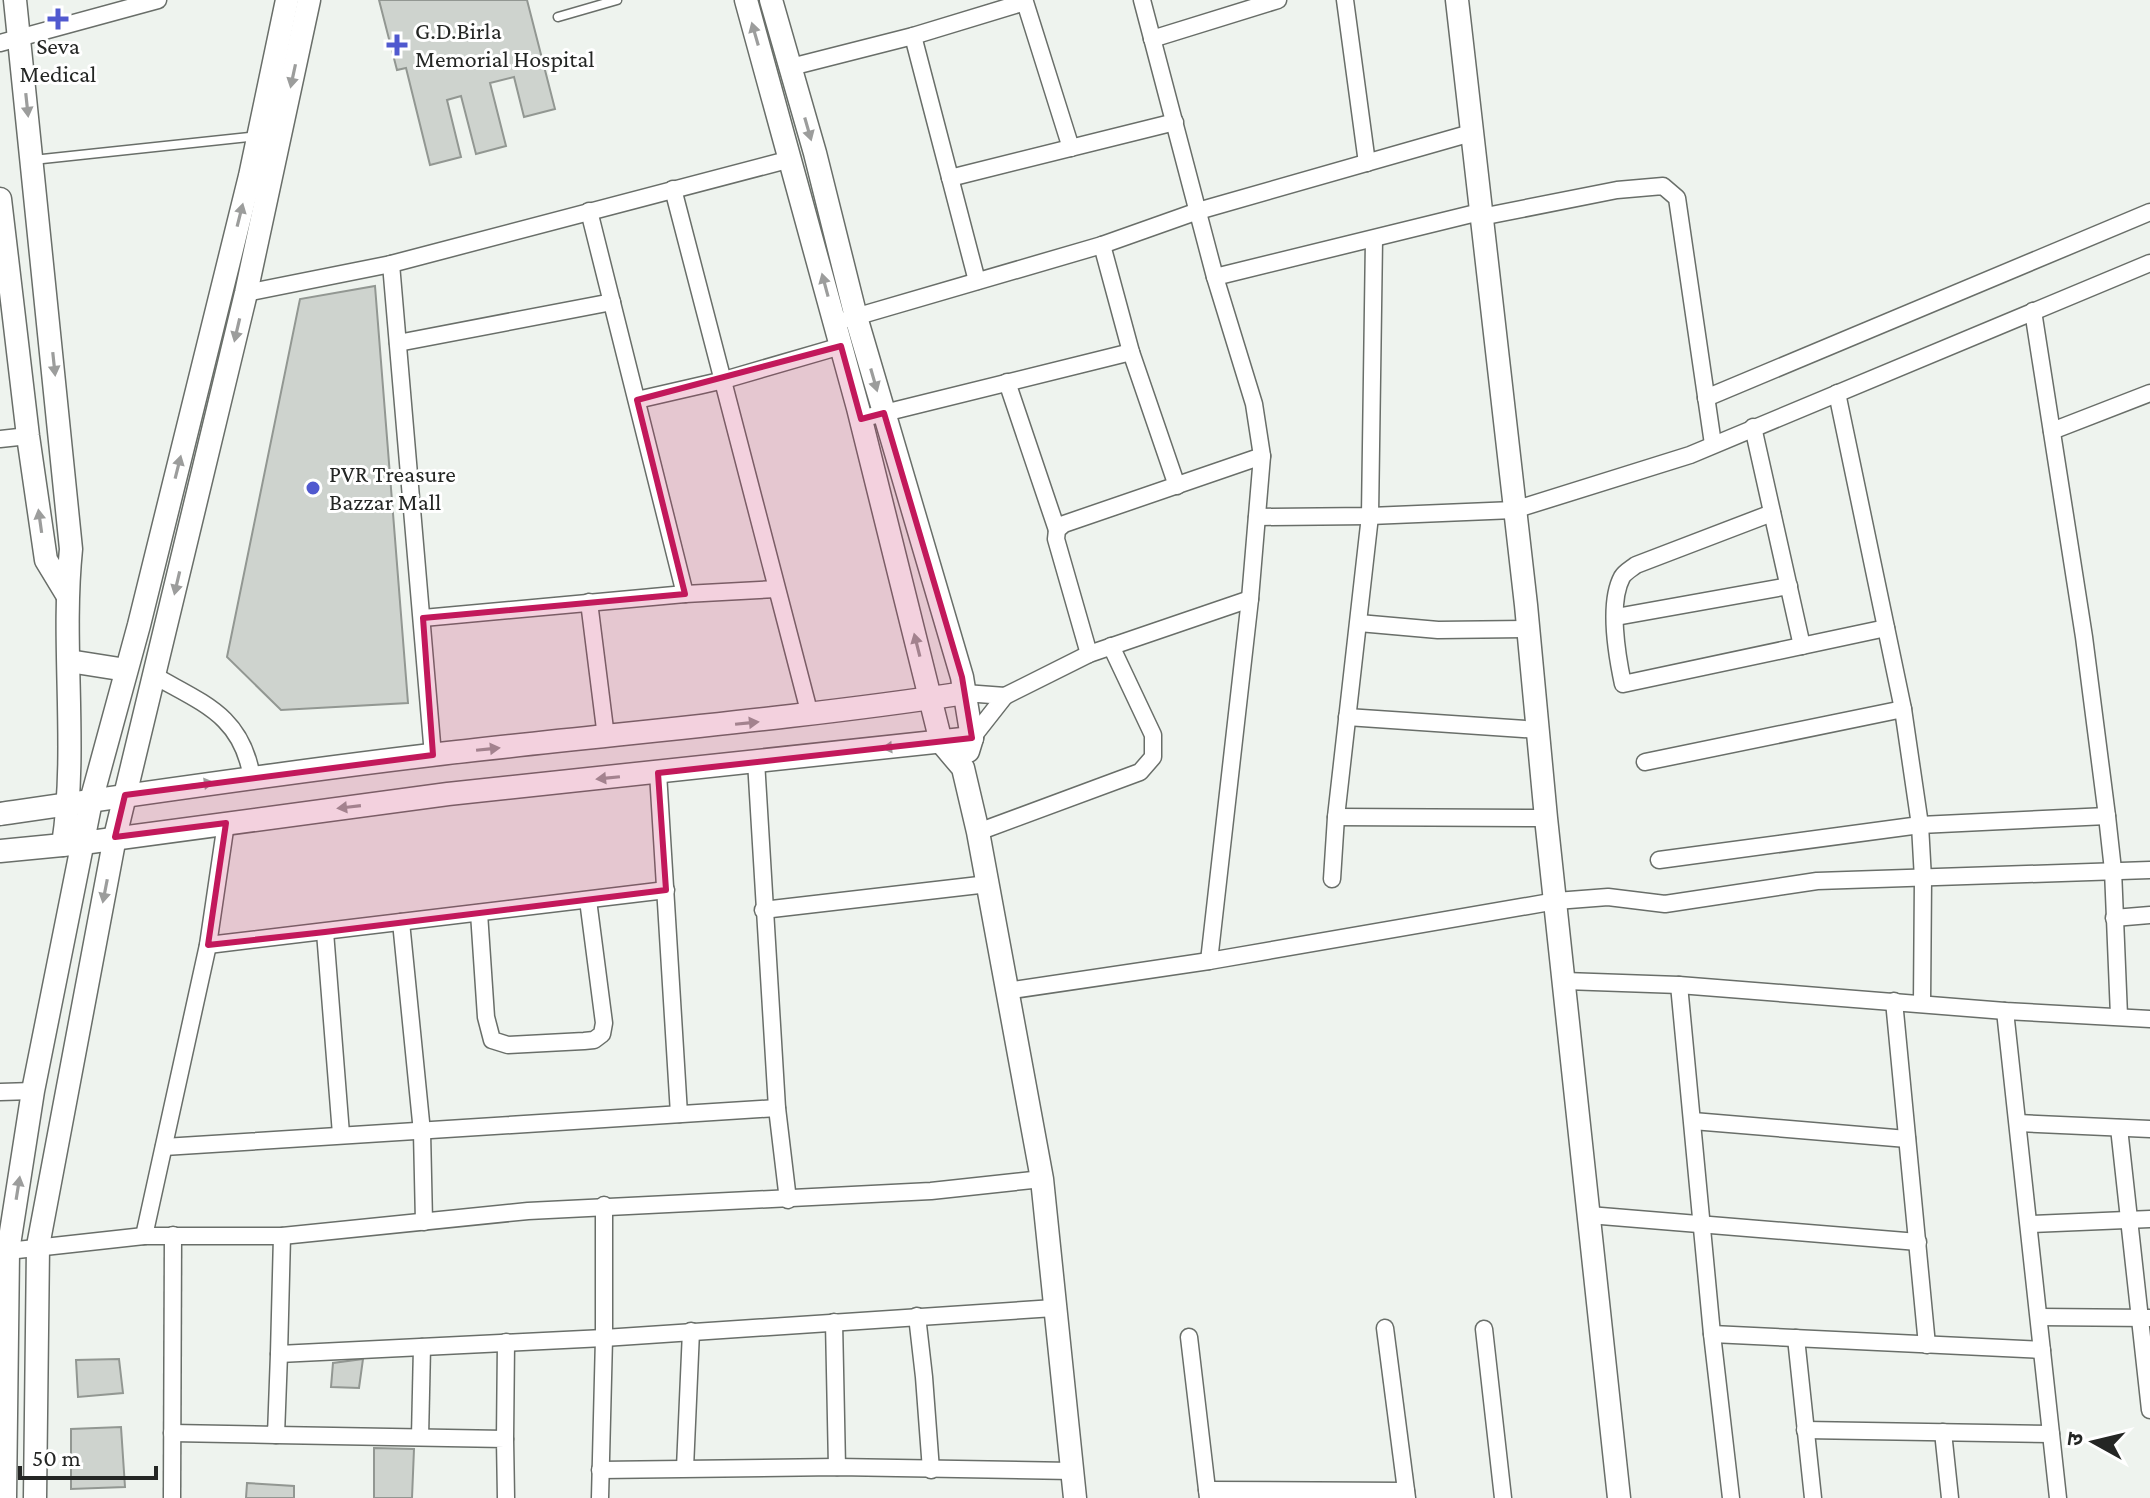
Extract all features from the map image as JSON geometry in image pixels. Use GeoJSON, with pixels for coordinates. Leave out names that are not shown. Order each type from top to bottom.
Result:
{"type":"FeatureCollection","features":[{"type":"Feature","properties":{"kind":"street"},"geometry":{"type":"LineString","coordinates":[[10,40],[158,0]]}},
{"type":"Feature","properties":{"kind":"street"},"geometry":{"type":"LineString","coordinates":[[5,1498],[2,1393],[8,1251],[80,802],[126,670],[259,136],[287,0]]}},
{"type":"Feature","properties":{"kind":"street"},"geometry":{"type":"LineString","coordinates":[[35,1498],[38,1246],[115,837],[246,293],[309,0]]}},
{"type":"Feature","properties":{"kind":"street"},"geometry":{"type":"LineString","coordinates":[[746,0],[791,159],[846,320],[884,413],[962,677],[972,738]]}},
{"type":"Feature","properties":{"kind":"street"},"geometry":{"type":"LineString","coordinates":[[771,0],[791,67],[846,320],[841,346],[941,742],[963,768],[978,832],[1042,1179],[1075,1498]]}},
{"type":"Feature","properties":{"kind":"street"},"geometry":{"type":"LineString","coordinates":[[1142,0],[1215,277],[1254,404],[1262,456],[1250,599],[1209,961]]}},
{"type":"Feature","properties":{"kind":"street"},"geometry":{"type":"LineString","coordinates":[[1152,39],[1278,0]]}},
{"type":"Feature","properties":{"kind":"street"},"geometry":{"type":"LineString","coordinates":[[1345,0],[1367,163]]}},
{"type":"Feature","properties":{"kind":"street"},"geometry":{"type":"LineString","coordinates":[[1457,0],[1529,629],[1546,818],[1619,1498]]}},
{"type":"Feature","properties":{"kind":"street"},"geometry":{"type":"LineString","coordinates":[[791,67],[913,36],[1025,1],[1071,148]]}},
{"type":"Feature","properties":{"kind":"street"},"geometry":{"type":"LineString","coordinates":[[12,2],[10,40],[32,160],[71,549],[66,593],[80,802]]}},
{"type":"Feature","properties":{"kind":"street"},"geometry":{"type":"LineString","coordinates":[[913,36],[977,281]]}},
{"type":"Feature","properties":{"kind":"street"},"geometry":{"type":"LineString","coordinates":[[950,178],[1175,122]]}},
{"type":"Feature","properties":{"kind":"street"},"geometry":{"type":"LineString","coordinates":[[846,320],[1102,245],[1198,211],[1471,133]]}},
{"type":"Feature","properties":{"kind":"street"},"geometry":{"type":"LineString","coordinates":[[246,293],[391,264],[791,159]]}},
{"type":"Feature","properties":{"kind":"street"},"geometry":{"type":"LineString","coordinates":[[1215,277],[1480,214],[1617,190],[1663,186],[1677,198],[1713,444]]}},
{"type":"Feature","properties":{"kind":"street"},"geometry":{"type":"LineString","coordinates":[[673,189],[810,715]]}},
{"type":"Feature","properties":{"kind":"street"},"geometry":{"type":"LineString","coordinates":[[0,199],[46,560],[66,593]]}},
{"type":"Feature","properties":{"kind":"street"},"geometry":{"type":"LineString","coordinates":[[589,211],[685,594]]}},
{"type":"Feature","properties":{"kind":"street"},"geometry":{"type":"LineString","coordinates":[[1706,398],[2150,212]]}},
{"type":"Feature","properties":{"kind":"street"},"geometry":{"type":"LineString","coordinates":[[1332,879],[1336,817],[1370,516],[1374,239]]}},
{"type":"Feature","properties":{"kind":"street"},"geometry":{"type":"LineString","coordinates":[[1102,245],[1131,352],[1177,486]]}},
{"type":"Feature","properties":{"kind":"street"},"geometry":{"type":"LineString","coordinates":[[1257,517],[1514,510],[1690,455],[2150,263]]}},
{"type":"Feature","properties":{"kind":"street"},"geometry":{"type":"LineString","coordinates":[[391,264],[433,755]]}},
{"type":"Feature","properties":{"kind":"street"},"geometry":{"type":"LineString","coordinates":[[398,343],[612,302]]}},
{"type":"Feature","properties":{"kind":"street"},"geometry":{"type":"LineString","coordinates":[[2033,311],[2084,637],[2107,816],[2113,870],[2119,1016]]}},
{"type":"Feature","properties":{"kind":"street"},"geometry":{"type":"LineString","coordinates":[[637,400],[724,380],[841,346]]}},
{"type":"Feature","properties":{"kind":"street"},"geometry":{"type":"LineString","coordinates":[[860,419],[1131,352]]}},
{"type":"Feature","properties":{"kind":"street"},"geometry":{"type":"LineString","coordinates":[[1007,382],[1057,530],[1056,539],[1089,654]]}},
{"type":"Feature","properties":{"kind":"street"},"geometry":{"type":"LineString","coordinates":[[1837,393],[1903,709],[1920,825],[1922,1003]]}},
{"type":"Feature","properties":{"kind":"street"},"geometry":{"type":"LineString","coordinates":[[2052,431],[2150,393]]}},
{"type":"Feature","properties":{"kind":"street"},"geometry":{"type":"LineString","coordinates":[[1753,427],[1802,646]]}},
{"type":"Feature","properties":{"kind":"street"},"geometry":{"type":"LineString","coordinates":[[0,439],[28,436]]}},
{"type":"Feature","properties":{"kind":"street"},"geometry":{"type":"LineString","coordinates":[[1057,530],[1064,524],[1262,456]]}},
{"type":"Feature","properties":{"kind":"street"},"geometry":{"type":"LineString","coordinates":[[1772,513],[1636,565],[1623,574],[1616,593],[1616,617],[1618,660],[1623,684],[1886,628]]}},
{"type":"Feature","properties":{"kind":"street"},"geometry":{"type":"LineString","coordinates":[[1616,617],[1789,586]]}},
{"type":"Feature","properties":{"kind":"street"},"geometry":{"type":"LineString","coordinates":[[423,618],[685,594],[776,589]]}},
{"type":"Feature","properties":{"kind":"street"},"geometry":{"type":"LineString","coordinates":[[963,768],[972,738],[1005,696],[1089,654],[1250,599]]}},
{"type":"Feature","properties":{"kind":"street"},"geometry":{"type":"LineString","coordinates":[[589,602],[606,737]]}},
{"type":"Feature","properties":{"kind":"street"},"geometry":{"type":"LineString","coordinates":[[1359,623],[1438,630],[1529,629]]}},
{"type":"Feature","properties":{"kind":"street"},"geometry":{"type":"LineString","coordinates":[[978,832],[1140,772],[1153,757],[1153,735],[1111,646]]}},
{"type":"Feature","properties":{"kind":"street"},"geometry":{"type":"LineString","coordinates":[[69,661],[126,670]]}},
{"type":"Feature","properties":{"kind":"street"},"geometry":{"type":"LineString","coordinates":[[155,676],[212,709],[231,724],[249,760],[252,778]]}},
{"type":"Feature","properties":{"kind":"street"},"geometry":{"type":"LineString","coordinates":[[0,814],[433,755],[810,715],[965,693],[1005,696]]}},
{"type":"Feature","properties":{"kind":"street"},"geometry":{"type":"LineString","coordinates":[[1645,762],[1903,709]]}},
{"type":"Feature","properties":{"kind":"street"},"geometry":{"type":"LineString","coordinates":[[1347,717],[1539,730]]}},
{"type":"Feature","properties":{"kind":"street"},"geometry":{"type":"LineString","coordinates":[[0,851],[448,794],[972,738]]}},
{"type":"Feature","properties":{"kind":"street"},"geometry":{"type":"LineString","coordinates":[[756,761],[777,1108],[788,1200]]}},
{"type":"Feature","properties":{"kind":"street"},"geometry":{"type":"LineString","coordinates":[[658,773],[679,1114]]}},
{"type":"Feature","properties":{"kind":"street"},"geometry":{"type":"LineString","coordinates":[[1659,860],[1920,825],[2107,816]]}},
{"type":"Feature","properties":{"kind":"street"},"geometry":{"type":"LineString","coordinates":[[1336,817],[1546,818]]}},
{"type":"Feature","properties":{"kind":"street"},"geometry":{"type":"LineString","coordinates":[[144,1236],[208,945],[226,823]]}},
{"type":"Feature","properties":{"kind":"street"},"geometry":{"type":"LineString","coordinates":[[1006,991],[1209,961],[1556,901],[1608,897],[1665,904],[1817,881],[2150,870]]}},
{"type":"Feature","properties":{"kind":"street"},"geometry":{"type":"LineString","coordinates":[[763,910],[988,884]]}},
{"type":"Feature","properties":{"kind":"street"},"geometry":{"type":"LineString","coordinates":[[208,945],[666,890]]}},
{"type":"Feature","properties":{"kind":"street"},"geometry":{"type":"LineString","coordinates":[[479,913],[486,1017],[492,1040],[508,1045],[594,1040],[602,1034],[604,1023],[588,900]]}},
{"type":"Feature","properties":{"kind":"street"},"geometry":{"type":"LineString","coordinates":[[2114,918],[2150,915]]}},
{"type":"Feature","properties":{"kind":"street"},"geometry":{"type":"LineString","coordinates":[[401,922],[422,1132],[424,1222]]}},
{"type":"Feature","properties":{"kind":"street"},"geometry":{"type":"LineString","coordinates":[[325,932],[341,1134]]}},
{"type":"Feature","properties":{"kind":"street"},"geometry":{"type":"LineString","coordinates":[[1565,981],[1679,985],[2005,1011],[2150,1019]]}},
{"type":"Feature","properties":{"kind":"street"},"geometry":{"type":"LineString","coordinates":[[1679,985],[1731,1498]]}},
{"type":"Feature","properties":{"kind":"street"},"geometry":{"type":"LineString","coordinates":[[1894,1001],[1927,1345]]}},
{"type":"Feature","properties":{"kind":"street"},"geometry":{"type":"LineString","coordinates":[[2005,1011],[2058,1498]]}},
{"type":"Feature","properties":{"kind":"street"},"geometry":{"type":"LineString","coordinates":[[0,1092],[33,1091]]}},
{"type":"Feature","properties":{"kind":"street"},"geometry":{"type":"LineString","coordinates":[[164,1147],[777,1108]]}},
{"type":"Feature","properties":{"kind":"street"},"geometry":{"type":"LineString","coordinates":[[1693,1121],[1907,1139]]}},
{"type":"Feature","properties":{"kind":"street"},"geometry":{"type":"LineString","coordinates":[[2018,1123],[2150,1129]]}},
{"type":"Feature","properties":{"kind":"street"},"geometry":{"type":"LineString","coordinates":[[2119,1128],[2144,1318],[2150,1410]]}},
{"type":"Feature","properties":{"kind":"street"},"geometry":{"type":"LineString","coordinates":[[8,1251],[144,1236],[282,1236],[604,1205],[788,1200],[931,1191],[1042,1179]]}},
{"type":"Feature","properties":{"kind":"street"},"geometry":{"type":"LineString","coordinates":[[600,1498],[604,1205]]}},
{"type":"Feature","properties":{"kind":"street"},"geometry":{"type":"LineString","coordinates":[[1589,1215],[1918,1242]]}},
{"type":"Feature","properties":{"kind":"street"},"geometry":{"type":"LineString","coordinates":[[2030,1224],[2150,1219]]}},
{"type":"Feature","properties":{"kind":"street"},"geometry":{"type":"LineString","coordinates":[[172,1498],[173,1235]]}},
{"type":"Feature","properties":{"kind":"street"},"geometry":{"type":"LineString","coordinates":[[276,1435],[282,1236]]}},
{"type":"Feature","properties":{"kind":"street"},"geometry":{"type":"LineString","coordinates":[[279,1354],[604,1338],[1054,1308]]}},
{"type":"Feature","properties":{"kind":"street"},"geometry":{"type":"LineString","coordinates":[[917,1316],[931,1470]]}},
{"type":"Feature","properties":{"kind":"street"},"geometry":{"type":"LineString","coordinates":[[2039,1317],[2144,1318]]}},
{"type":"Feature","properties":{"kind":"street"},"geometry":{"type":"LineString","coordinates":[[834,1322],[837,1467]]}},
{"type":"Feature","properties":{"kind":"street"},"geometry":{"type":"LineString","coordinates":[[1189,1337],[1208,1494],[1406,1495],[1385,1328]]}},
{"type":"Feature","properties":{"kind":"street"},"geometry":{"type":"LineString","coordinates":[[1484,1329],[1503,1498]]}},
{"type":"Feature","properties":{"kind":"street"},"geometry":{"type":"LineString","coordinates":[[685,1468],[691,1331]]}},
{"type":"Feature","properties":{"kind":"street"},"geometry":{"type":"LineString","coordinates":[[1712,1334],[2042,1350]]}},
{"type":"Feature","properties":{"kind":"street"},"geometry":{"type":"LineString","coordinates":[[1796,1338],[1813,1498]]}},
{"type":"Feature","properties":{"kind":"street"},"geometry":{"type":"LineString","coordinates":[[506,1342],[506,1498]]}},
{"type":"Feature","properties":{"kind":"street"},"geometry":{"type":"LineString","coordinates":[[420,1437],[422,1347]]}},
{"type":"Feature","properties":{"kind":"street"},"geometry":{"type":"LineString","coordinates":[[1805,1430],[2051,1434]]}},
{"type":"Feature","properties":{"kind":"street"},"geometry":{"type":"LineString","coordinates":[[1943,1432],[1950,1498]]}},
{"type":"Feature","properties":{"kind":"street"},"geometry":{"type":"LineString","coordinates":[[172,1433],[505,1439]]}},
{"type":"Feature","properties":{"kind":"street"},"geometry":{"type":"LineString","coordinates":[[600,1470],[837,1467],[1072,1471]]}},
{"type":"Feature","properties":{"kind":"lane"},"geometry":{"type":"LineString","coordinates":[[558,17],[617,0]]}},
{"type":"Feature","properties":{"kind":"lane"},"geometry":{"type":"LineString","coordinates":[[32,160],[259,136]]}},
{"type":"Feature","properties":{"kind":"highlighted area"},"geometry":{"type":"Polygon","coordinates":[[[841,346],[861,419],[884,413],[962,677],[972,738],[658,773],[666,890],[325,932],[208,945],[226,823],[115,837],[125,795],[433,755],[423,618],[685,594],[637,400],[841,346]]]}},
{"type":"Feature","properties":{"kind":"building"},"geometry":{"type":"Polygon","coordinates":[[[379,0],[527,0],[555,109],[524,117],[514,77],[490,83],[506,146],[476,154],[461,96],[447,100],[461,157],[430,165],[406,68],[397,70],[379,0]]]}},
{"type":"Feature","properties":{"kind":"building"},"geometry":{"type":"Polygon","coordinates":[[[375,286],[408,703],[281,710],[227,657],[300,299],[375,286]]]}},
{"type":"Feature","properties":{"kind":"building"},"geometry":{"type":"Polygon","coordinates":[[[119,1359],[123,1393],[78,1397],[76,1360],[119,1359]]]}},
{"type":"Feature","properties":{"kind":"building"},"geometry":{"type":"Polygon","coordinates":[[[363,1359],[359,1388],[331,1387],[333,1363],[363,1359]]]}},
{"type":"Feature","properties":{"kind":"building"},"geometry":{"type":"Polygon","coordinates":[[[121,1427],[125,1487],[71,1489],[71,1429],[121,1427]]]}},
{"type":"Feature","properties":{"kind":"building"},"geometry":{"type":"Polygon","coordinates":[[[374,1448],[414,1449],[412,1498],[374,1498],[374,1448]]]}},
{"type":"Feature","properties":{"kind":"building"},"geometry":{"type":"Polygon","coordinates":[[[247,1483],[294,1486],[294,1498],[246,1498],[247,1483]]]}},
{"type":"Feature","properties":{"kind":"place","name":"Seva Medical"},"geometry":{"type":"Point","coordinates":[58,19]}},
{"type":"Feature","properties":{"kind":"place","name":"G.D.Birla Memorial Hospital"},"geometry":{"type":"Point","coordinates":[397,45]}},
{"type":"Feature","properties":{"kind":"place","name":"PVR Treasure Bazzar Mall"},"geometry":{"type":"Point","coordinates":[313,488]}}]}
